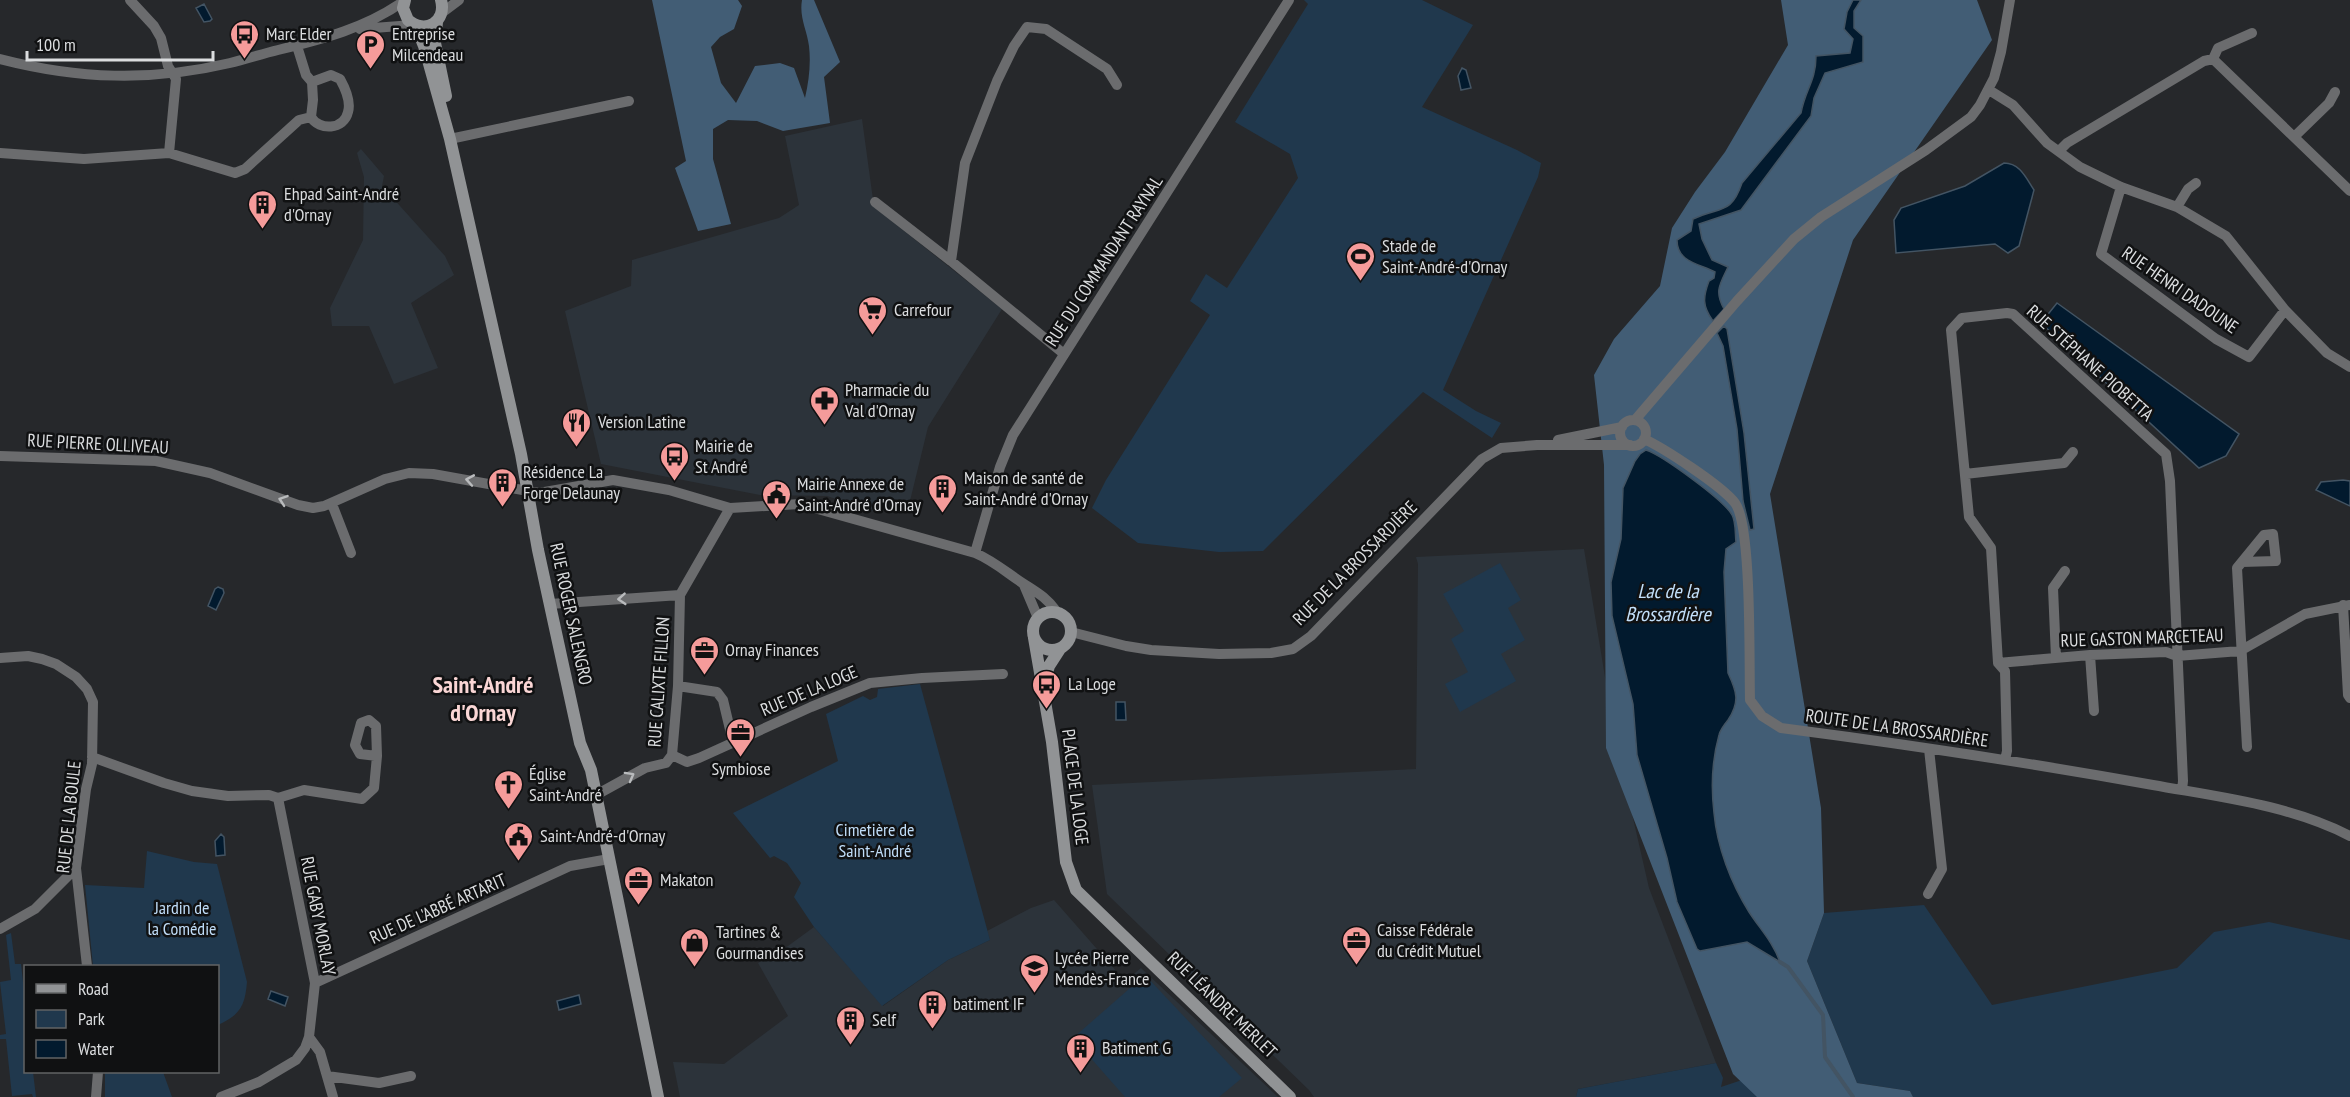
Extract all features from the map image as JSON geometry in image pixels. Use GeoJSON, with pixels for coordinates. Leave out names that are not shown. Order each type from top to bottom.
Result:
{"type":"FeatureCollection","features":[{"type":"Feature","properties":{"kind":"main road","name":"RUE ROGER SALENGRO"},"geometry":{"type":"LineString","coordinates":[[405,1],[405,15],[415,26],[424,46],[450,139],[580,742],[591,770],[658,1097]]}},
{"type":"Feature","properties":{"kind":"main road"},"geometry":{"type":"LineString","coordinates":[[415,26],[427,27],[440,12]]}},
{"type":"Feature","properties":{"kind":"main road","name":"RUE ROGER SALENGRO"},"geometry":{"type":"LineString","coordinates":[[440,12],[435,43],[445,94],[450,139]]}},
{"type":"Feature","properties":{"kind":"main road"},"geometry":{"type":"LineString","coordinates":[[1047,612],[1057,612],[1067,619],[1071,632],[1068,642],[1060,649],[1048,650],[1037,644],[1033,628],[1038,618],[1047,612]]}},
{"type":"Feature","properties":{"kind":"main road","name":"PLACE DE LA LOGE"},"geometry":{"type":"LineString","coordinates":[[1034,638],[1043,687],[1066,862],[1076,890]]}},
{"type":"Feature","properties":{"kind":"main road","name":"PLACE DE LA LOGE"},"geometry":{"type":"LineString","coordinates":[[1043,687],[1049,666],[1060,649]]}},
{"type":"Feature","properties":{"kind":"main road","name":"RUE LÉANDRE MERLET"},"geometry":{"type":"LineString","coordinates":[[1076,890],[1290,1097]]}},
{"type":"Feature","properties":{"kind":"street"},"geometry":{"type":"LineString","coordinates":[[130,0],[154,26],[161,38],[168,66],[176,79],[169,153]]}},
{"type":"Feature","properties":{"kind":"street"},"geometry":{"type":"LineString","coordinates":[[440,12],[459,0]]}},
{"type":"Feature","properties":{"kind":"street","name":"RUE DU COMMANDANT RAYNAL"},"geometry":{"type":"LineString","coordinates":[[975,553],[1000,467],[1013,435],[1289,0]]}},
{"type":"Feature","properties":{"kind":"street"},"geometry":{"type":"LineString","coordinates":[[1537,445],[1622,427],[1628,421],[1635,420],[1794,238],[1821,217],[1926,150],[1971,117],[1989,90],[1999,62],[2010,0]]}},
{"type":"Feature","properties":{"kind":"street"},"geometry":{"type":"LineString","coordinates":[[0,59],[44,70],[99,76],[174,73],[228,63],[351,30],[386,14],[405,1]]}},
{"type":"Feature","properties":{"kind":"street"},"geometry":{"type":"LineString","coordinates":[[351,30],[415,26]]}},
{"type":"Feature","properties":{"kind":"street"},"geometry":{"type":"LineString","coordinates":[[951,261],[965,163],[997,81],[1014,46],[1027,27],[1046,29],[1107,69],[1116,85]]}},
{"type":"Feature","properties":{"kind":"street"},"geometry":{"type":"LineString","coordinates":[[2213,59],[2218,48],[2252,33]]}},
{"type":"Feature","properties":{"kind":"street"},"geometry":{"type":"LineString","coordinates":[[297,46],[306,75],[312,82],[311,117],[314,123],[324,128],[345,120],[349,110],[346,91],[340,79],[331,75],[312,82]]}},
{"type":"Feature","properties":{"kind":"street"},"geometry":{"type":"LineString","coordinates":[[2059,151],[2067,143],[2204,61],[2213,59]]}},
{"type":"Feature","properties":{"kind":"street"},"geometry":{"type":"LineString","coordinates":[[2213,59],[2350,190]]}},
{"type":"Feature","properties":{"kind":"street"},"geometry":{"type":"LineString","coordinates":[[1989,90],[2013,105],[2047,143],[2079,167],[2121,187],[2177,207],[2226,236],[2285,310],[2327,353],[2350,367]]}},
{"type":"Feature","properties":{"kind":"street"},"geometry":{"type":"LineString","coordinates":[[2294,137],[2329,103],[2335,92]]}},
{"type":"Feature","properties":{"kind":"street"},"geometry":{"type":"LineString","coordinates":[[450,139],[629,101]]}},
{"type":"Feature","properties":{"kind":"street"},"geometry":{"type":"LineString","coordinates":[[0,153],[84,159],[169,153],[235,173],[245,169],[299,120],[311,117]]}},
{"type":"Feature","properties":{"kind":"street"},"geometry":{"type":"LineString","coordinates":[[2177,207],[2188,189],[2196,183]]}},
{"type":"Feature","properties":{"kind":"street","name":"RUE HENRI DADOUNE"},"geometry":{"type":"LineString","coordinates":[[2121,187],[2101,254],[2216,339],[2249,357],[2285,310]]}},
{"type":"Feature","properties":{"kind":"street"},"geometry":{"type":"LineString","coordinates":[[875,202],[1064,354]]}},
{"type":"Feature","properties":{"kind":"street","name":"RUE STÉPHANE PIOBETTA"},"geometry":{"type":"LineString","coordinates":[[2005,760],[2007,751],[2005,671],[1998,663],[1991,548],[1969,517],[1951,330],[1962,318],[2007,313],[2013,314],[2166,454],[2170,481],[2182,790]]}},
{"type":"Feature","properties":{"kind":"street"},"geometry":{"type":"LineString","coordinates":[[1537,445],[1638,444],[1644,439],[1645,427],[1635,420]]}},
{"type":"Feature","properties":{"kind":"street"},"geometry":{"type":"LineString","coordinates":[[1622,427],[1622,438],[1630,445]]}},
{"type":"Feature","properties":{"kind":"street","name":"ROUTE DE LA BROSSARDIÈRE"},"geometry":{"type":"LineString","coordinates":[[1644,439],[1705,478],[1736,504],[1745,534],[1750,700],[1762,716],[1781,728],[2005,760],[2182,790],[2299,814],[2350,836]]}},
{"type":"Feature","properties":{"kind":"street","name":"RUE DE LA BROSSARDIÈRE"},"geometry":{"type":"LineString","coordinates":[[1071,632],[1151,650],[1254,654],[1293,649],[1311,636],[1482,459],[1501,448],[1537,445]]}},
{"type":"Feature","properties":{"kind":"street"},"geometry":{"type":"LineString","coordinates":[[1965,474],[2064,463],[2073,452]]}},
{"type":"Feature","properties":{"kind":"street","name":"RUE PIERRE OLLIVEAU"},"geometry":{"type":"LineString","coordinates":[[0,456],[156,461],[210,473],[298,505],[313,508],[332,504],[385,479],[409,473],[433,474],[539,493],[613,480],[669,490],[730,508],[800,504],[975,553]]}},
{"type":"Feature","properties":{"kind":"street"},"geometry":{"type":"LineString","coordinates":[[332,504],[351,553]]}},
{"type":"Feature","properties":{"kind":"street"},"geometry":{"type":"LineString","coordinates":[[550,604],[680,595],[730,508]]}},
{"type":"Feature","properties":{"kind":"street"},"geometry":{"type":"LineString","coordinates":[[975,553],[992,560],[1024,585],[1048,599],[1057,612]]}},
{"type":"Feature","properties":{"kind":"street"},"geometry":{"type":"LineString","coordinates":[[2242,562],[2237,568],[2247,747]]}},
{"type":"Feature","properties":{"kind":"street"},"geometry":{"type":"LineString","coordinates":[[2056,658],[2053,588],[2065,571]]}},
{"type":"Feature","properties":{"kind":"street"},"geometry":{"type":"LineString","coordinates":[[1024,585],[1038,618]]}},
{"type":"Feature","properties":{"kind":"street","name":"RUE CALIXTE FILLON"},"geometry":{"type":"LineString","coordinates":[[596,795],[645,768],[666,763],[672,754],[678,686],[680,595]]}},
{"type":"Feature","properties":{"kind":"street"},"geometry":{"type":"LineString","coordinates":[[2347,605],[2348,695],[2350,698]]}},
{"type":"Feature","properties":{"kind":"street","name":"RUE GASTON MARCETEAU"},"geometry":{"type":"LineString","coordinates":[[1998,663],[2090,655],[2166,652],[2177,656],[2240,651],[2305,614],[2347,605]]}},
{"type":"Feature","properties":{"kind":"street"},"geometry":{"type":"LineString","coordinates":[[2090,655],[2094,711]]}},
{"type":"Feature","properties":{"kind":"street","name":"RUE DE LA BOULE"},"geometry":{"type":"LineString","coordinates":[[0,658],[28,656],[42,659],[76,677],[87,689],[93,702],[92,757],[76,868],[87,965]]}},
{"type":"Feature","properties":{"kind":"street","name":"RUE DE LA LOGE"},"geometry":{"type":"LineString","coordinates":[[672,754],[687,762],[870,683],[1003,674]]}},
{"type":"Feature","properties":{"kind":"street"},"geometry":{"type":"LineString","coordinates":[[678,686],[717,692],[723,700],[734,742]]}},
{"type":"Feature","properties":{"kind":"street"},"geometry":{"type":"LineString","coordinates":[[1928,894],[1942,869],[1929,749]]}},
{"type":"Feature","properties":{"kind":"street"},"geometry":{"type":"LineString","coordinates":[[92,757],[192,791],[228,796],[269,795],[278,798],[304,790],[362,799],[374,788],[377,756]]}},
{"type":"Feature","properties":{"kind":"street","name":"RUE GABY MORLAY"},"geometry":{"type":"LineString","coordinates":[[220,1097],[259,1082],[296,1060],[305,1048],[309,1037],[315,984],[278,798]]}},
{"type":"Feature","properties":{"kind":"street","name":"RUE DE L'ABBÉ ARTARIT"},"geometry":{"type":"LineString","coordinates":[[315,984],[570,866],[609,859]]}},
{"type":"Feature","properties":{"kind":"street"},"geometry":{"type":"LineString","coordinates":[[0,929],[35,909],[76,868]]}},
{"type":"Feature","properties":{"kind":"street"},"geometry":{"type":"LineString","coordinates":[[309,1037],[320,1052],[333,1097]]}},
{"type":"Feature","properties":{"kind":"street"},"geometry":{"type":"LineString","coordinates":[[96,1097],[98,1073]]}},
{"type":"Feature","properties":{"kind":"street"},"geometry":{"type":"LineString","coordinates":[[327,1076],[379,1083],[411,1076]]}},
{"type":"Feature","properties":{"kind":"shaded area"},"geometry":{"type":"Polygon","coordinates":[[[652,0],[738,0],[742,6],[734,29],[720,37],[711,47],[721,83],[736,103],[755,66],[780,63],[794,68],[805,98],[810,59],[802,0],[814,0],[840,62],[824,77],[830,123],[783,131],[757,121],[728,120],[713,129],[713,159],[731,224],[698,231],[675,168],[686,161],[652,0]]]}},
{"type":"Feature","properties":{"kind":"shaded area"},"geometry":{"type":"Polygon","coordinates":[[[1781,0],[1977,0],[1992,40],[1853,240],[1770,494],[1821,808],[1824,913],[1807,961],[1857,1083],[1910,1091],[1913,1097],[1757,1097],[1733,1074],[1606,748],[1604,465],[1594,375],[1614,339],[1660,286],[1672,228],[1725,152],[1788,45],[1781,0]]]}},
{"type":"Feature","properties":{"kind":"shaded area"},"geometry":{"type":"Polygon","coordinates":[[[862,119],[874,207],[1002,309],[928,427],[909,505],[880,498],[875,512],[827,496],[760,495],[601,464],[565,311],[631,286],[632,260],[779,218],[799,205],[785,136],[862,119]]]}},
{"type":"Feature","properties":{"kind":"shaded area"},"geometry":{"type":"Polygon","coordinates":[[[361,149],[384,176],[382,186],[445,256],[454,275],[411,303],[438,368],[394,384],[369,326],[332,326],[330,308],[363,240],[364,177],[357,153],[361,149]]]}},
{"type":"Feature","properties":{"kind":"shaded area"},"geometry":{"type":"Polygon","coordinates":[[[1584,549],[1616,744],[1649,888],[1716,1063],[1578,1089],[1576,1097],[1314,1097],[1107,894],[1092,785],[1416,769],[1418,564],[1416,557],[1584,549]]]}},
{"type":"Feature","properties":{"kind":"shaded area","name":"Lycée Pierre Mendès-France"},"geometry":{"type":"Polygon","coordinates":[[[1054,900],[1125,981],[1141,968],[1278,1097],[680,1097],[673,1062],[724,1064],[788,1016],[758,963],[788,946],[814,927],[883,1006],[948,960],[990,940],[987,931],[1031,908],[1054,900]]]}},
{"type":"Feature","properties":{"kind":"green space","name":"Stade de Saint-André-d'Ornay"},"geometry":{"type":"Polygon","coordinates":[[[1304,0],[1422,0],[1473,25],[1422,107],[1541,163],[1538,177],[1443,390],[1476,411],[1501,423],[1492,438],[1423,392],[1263,551],[1219,552],[1138,543],[1092,508],[1106,480],[1210,315],[1190,301],[1206,274],[1227,288],[1298,178],[1290,154],[1235,122],[1308,4],[1304,0]]]}},
{"type":"Feature","properties":{"kind":"green space"},"geometry":{"type":"Polygon","coordinates":[[[1500,563],[1521,600],[1508,608],[1525,640],[1501,654],[1516,681],[1460,712],[1445,684],[1468,672],[1451,639],[1464,631],[1443,594],[1500,563]]]}},
{"type":"Feature","properties":{"kind":"green space","name":"Cimetière de Saint-André"},"geometry":{"type":"Polygon","coordinates":[[[920,684],[990,940],[948,960],[882,1006],[814,927],[794,897],[801,883],[787,863],[774,856],[770,858],[733,813],[838,761],[826,714],[863,696],[870,700],[877,697],[878,689],[920,684]]]}},
{"type":"Feature","properties":{"kind":"green space","name":"Jardin de la Comédie"},"geometry":{"type":"Polygon","coordinates":[[[147,851],[194,862],[217,864],[247,982],[243,1004],[232,1017],[219,1024],[219,965],[93,965],[85,885],[144,888],[147,851]]]}},
{"type":"Feature","properties":{"kind":"green space"},"geometry":{"type":"Polygon","coordinates":[[[1924,905],[1992,1005],[2177,968],[2214,932],[2269,922],[2350,940],[2350,1097],[1913,1097],[1910,1091],[1857,1083],[1807,961],[1824,913],[1924,905]]]}},
{"type":"Feature","properties":{"kind":"green space"},"geometry":{"type":"Polygon","coordinates":[[[11,933],[15,964],[21,964],[24,990],[24,1073],[33,1073],[36,1097],[32,1094],[12,1096],[6,1039],[0,1039],[0,1035],[6,1034],[0,982],[11,980],[6,935],[11,933]]]}},
{"type":"Feature","properties":{"kind":"green space"},"geometry":{"type":"Polygon","coordinates":[[[1145,975],[1242,1078],[1219,1097],[1125,1097],[1073,1038],[1145,975]]]}},
{"type":"Feature","properties":{"kind":"green space"},"geometry":{"type":"Polygon","coordinates":[[[1716,1063],[1723,1078],[1721,1087],[1751,1077],[1764,1097],[1576,1097],[1578,1089],[1716,1063]]]}},
{"type":"Feature","properties":{"kind":"green space"},"geometry":{"type":"Polygon","coordinates":[[[105,1073],[163,1073],[172,1097],[105,1097],[105,1073]]]}},
{"type":"Feature","properties":{"kind":"water"},"geometry":{"type":"Polygon","coordinates":[[[1853,0],[1861,0],[1854,11],[1854,28],[1863,36],[1863,62],[1825,73],[1814,98],[1811,116],[1741,210],[1699,224],[1702,239],[1712,260],[1728,267],[1719,292],[1724,309],[1713,321],[1705,306],[1705,297],[1709,281],[1714,278],[1715,272],[1685,258],[1678,248],[1677,240],[1691,231],[1693,219],[1724,208],[1734,200],[1742,183],[1801,113],[1816,65],[1816,56],[1850,53],[1853,39],[1844,29],[1847,12],[1853,0]]]}},
{"type":"Feature","properties":{"kind":"water"},"geometry":{"type":"Polygon","coordinates":[[[204,4],[212,19],[210,21],[204,22],[196,8],[204,4]]]}},
{"type":"Feature","properties":{"kind":"water"},"geometry":{"type":"Polygon","coordinates":[[[1462,68],[1466,70],[1471,88],[1461,90],[1458,76],[1462,68]]]}},
{"type":"Feature","properties":{"kind":"water"},"geometry":{"type":"Polygon","coordinates":[[[2004,163],[2018,168],[2034,190],[2019,246],[2008,253],[1995,244],[1896,253],[1894,220],[1901,208],[1965,186],[2004,163]]]}},
{"type":"Feature","properties":{"kind":"water"},"geometry":{"type":"Polygon","coordinates":[[[2057,303],[2239,434],[2226,456],[2199,468],[2041,323],[2057,303]]]}},
{"type":"Feature","properties":{"kind":"water"},"geometry":{"type":"Polygon","coordinates":[[[1724,326],[1727,329],[1744,433],[1754,529],[1750,530],[1743,501],[1737,429],[1723,346],[1717,333],[1724,326]]]}},
{"type":"Feature","properties":{"kind":"water","name":"Lac de la Brossardière"},"geometry":{"type":"Polygon","coordinates":[[[1646,450],[1665,460],[1706,490],[1727,508],[1734,521],[1736,542],[1726,549],[1724,572],[1728,673],[1735,691],[1736,702],[1732,714],[1720,731],[1715,754],[1714,813],[1718,839],[1731,877],[1742,901],[1770,942],[1780,962],[1747,942],[1700,951],[1697,949],[1677,902],[1667,858],[1637,755],[1633,704],[1612,616],[1611,582],[1621,539],[1623,488],[1635,461],[1646,450]]]}},
{"type":"Feature","properties":{"kind":"water"},"geometry":{"type":"Polygon","coordinates":[[[2350,481],[2350,506],[2316,490],[2321,482],[2350,481]]]}},
{"type":"Feature","properties":{"kind":"water"},"geometry":{"type":"Polygon","coordinates":[[[218,587],[223,589],[224,593],[216,610],[208,606],[218,587]]]}},
{"type":"Feature","properties":{"kind":"water"},"geometry":{"type":"Polygon","coordinates":[[[1116,702],[1125,702],[1126,720],[1116,720],[1116,702]]]}},
{"type":"Feature","properties":{"kind":"water"},"geometry":{"type":"Polygon","coordinates":[[[221,834],[224,837],[225,855],[216,856],[215,841],[221,834]]]}},
{"type":"Feature","properties":{"kind":"water"},"geometry":{"type":"Polygon","coordinates":[[[271,991],[288,997],[285,1006],[268,999],[271,991]]]}},
{"type":"Feature","properties":{"kind":"water"},"geometry":{"type":"Polygon","coordinates":[[[579,995],[581,1004],[559,1010],[557,1001],[579,995]]]}},
{"type":"Feature","properties":{"kind":"waterway"},"geometry":{"type":"LineString","coordinates":[[1780,962],[1788,967],[1823,1015],[1825,1057],[1853,1097]]}},
{"type":"Feature","properties":{"kind":"place","name":"Marc Elder"},"geometry":{"type":"Point","coordinates":[245,60]}},
{"type":"Feature","properties":{"kind":"place","name":"Entreprise Milcendeau"},"geometry":{"type":"Point","coordinates":[371,70]}},
{"type":"Feature","properties":{"kind":"place","name":"Ehpad Saint-André d'Ornay"},"geometry":{"type":"Point","coordinates":[263,230]}},
{"type":"Feature","properties":{"kind":"place","name":"Stade de Saint-André-d'Ornay"},"geometry":{"type":"Point","coordinates":[1361,282]}},
{"type":"Feature","properties":{"kind":"place","name":"Carrefour"},"geometry":{"type":"Point","coordinates":[873,336]}},
{"type":"Feature","properties":{"kind":"place","name":"Pharmacie du Val d'Ornay"},"geometry":{"type":"Point","coordinates":[824,426]}},
{"type":"Feature","properties":{"kind":"place","name":"Version Latine"},"geometry":{"type":"Point","coordinates":[577,448]}},
{"type":"Feature","properties":{"kind":"place","name":"Mairie de St André"},"geometry":{"type":"Point","coordinates":[674,482]}},
{"type":"Feature","properties":{"kind":"place","name":"Résidence La Forge Delaunay"},"geometry":{"type":"Point","coordinates":[502,508]}},
{"type":"Feature","properties":{"kind":"place","name":"Maison de santé de Saint-André d'Ornay"},"geometry":{"type":"Point","coordinates":[943,514]}},
{"type":"Feature","properties":{"kind":"place","name":"Mairie Annexe de Saint-André d'Ornay"},"geometry":{"type":"Point","coordinates":[776,520]}},
{"type":"Feature","properties":{"kind":"place","name":"Ornay Finances"},"geometry":{"type":"Point","coordinates":[704,676]}},
{"type":"Feature","properties":{"kind":"place","name":"La Loge"},"geometry":{"type":"Point","coordinates":[1047,710]}},
{"type":"Feature","properties":{"kind":"place","name":"Symbiose"},"geometry":{"type":"Point","coordinates":[741,758]}},
{"type":"Feature","properties":{"kind":"place","name":"Église Saint-André"},"geometry":{"type":"Point","coordinates":[508,810]}},
{"type":"Feature","properties":{"kind":"place","name":"Saint-André-d'Ornay"},"geometry":{"type":"Point","coordinates":[519,862]}},
{"type":"Feature","properties":{"kind":"place","name":"Makaton"},"geometry":{"type":"Point","coordinates":[639,906]}},
{"type":"Feature","properties":{"kind":"place","name":"Caisse Fédérale du Crédit Mutuel"},"geometry":{"type":"Point","coordinates":[1356,966]}},
{"type":"Feature","properties":{"kind":"place","name":"Tartines & Gourmandises"},"geometry":{"type":"Point","coordinates":[695,968]}},
{"type":"Feature","properties":{"kind":"place","name":"Lycée Pierre Mendès-France"},"geometry":{"type":"Point","coordinates":[1034,994]}},
{"type":"Feature","properties":{"kind":"place","name":"batiment IF"},"geometry":{"type":"Point","coordinates":[932,1030]}},
{"type":"Feature","properties":{"kind":"place","name":"Self"},"geometry":{"type":"Point","coordinates":[851,1046]}},
{"type":"Feature","properties":{"kind":"place","name":"Batiment G"},"geometry":{"type":"Point","coordinates":[1081,1074]}},
{"type":"Feature","properties":{"kind":"district","name":"Saint-André d'Ornay"},"geometry":{"type":"Point","coordinates":[483,699]}}]}
